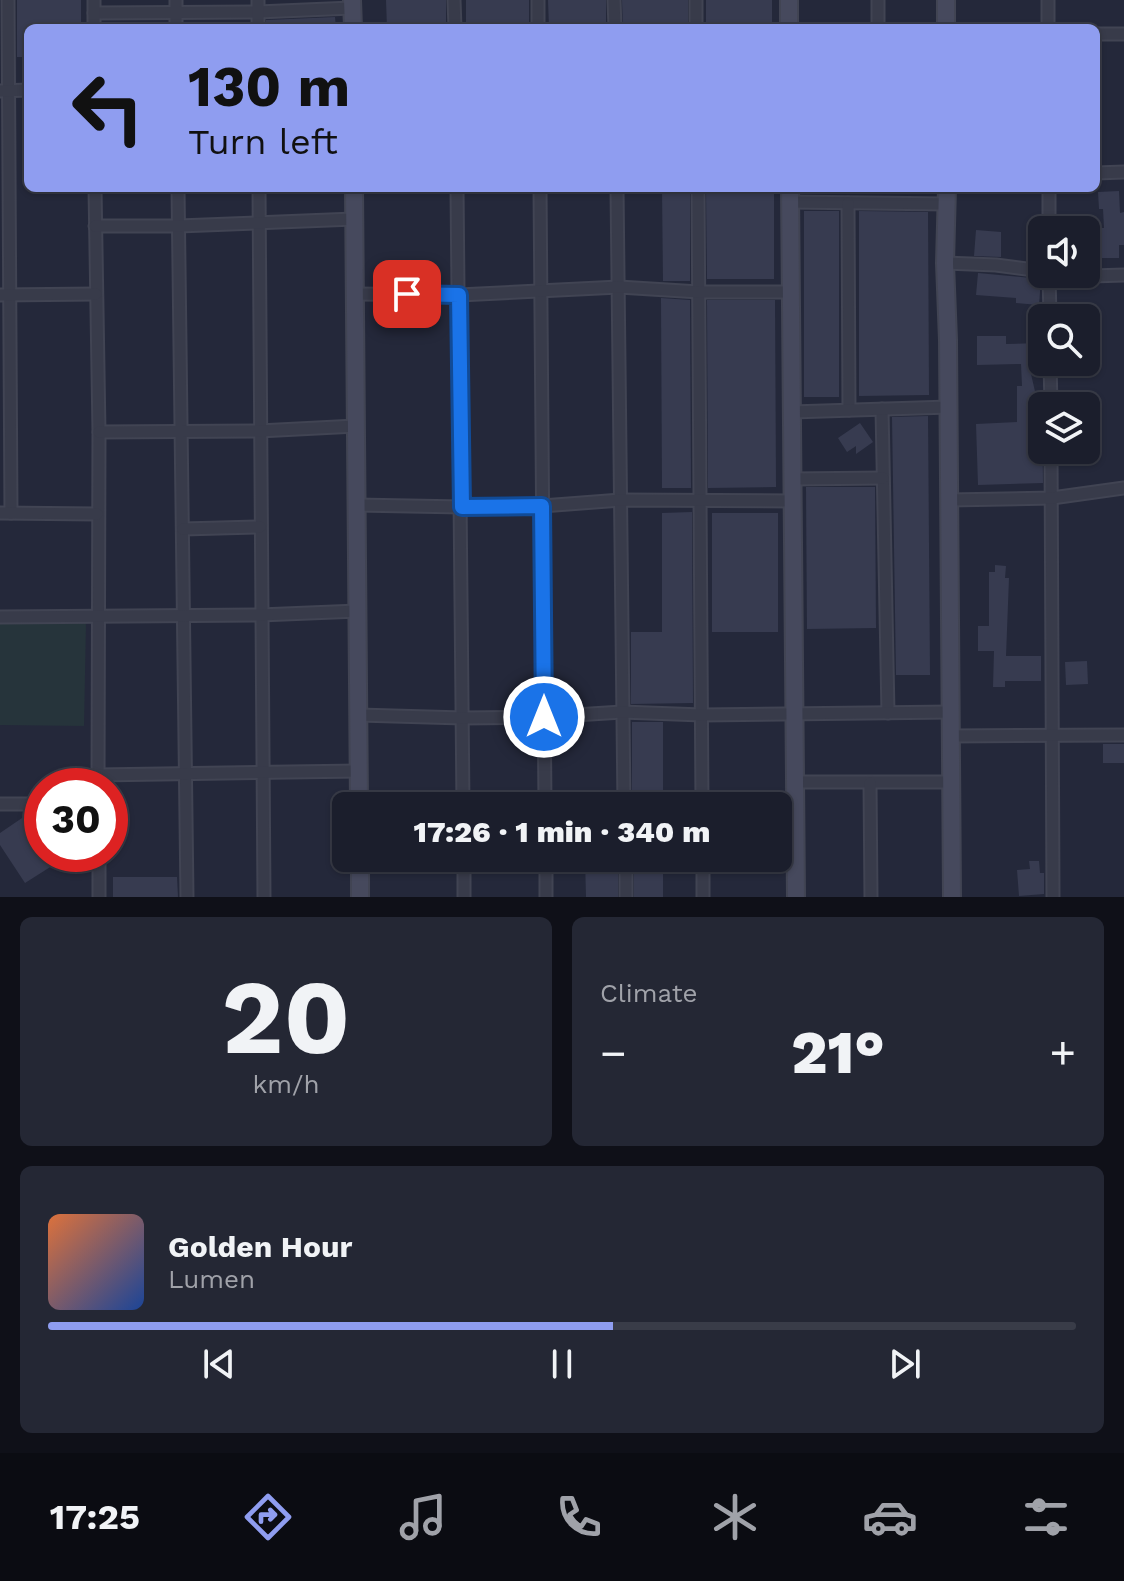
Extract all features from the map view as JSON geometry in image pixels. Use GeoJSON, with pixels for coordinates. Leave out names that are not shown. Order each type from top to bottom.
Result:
{"type":"FeatureCollection","features":[{"type":"Feature","properties":{"kind":"street"},"geometry":{"type":"LineString","coordinates":[[8,0],[4,91],[6,513],[97,514]]}},
{"type":"Feature","properties":{"kind":"street"},"geometry":{"type":"LineString","coordinates":[[454,0],[455,24]]}},
{"type":"Feature","properties":{"kind":"street"},"geometry":{"type":"LineString","coordinates":[[538,0],[538,24]]}},
{"type":"Feature","properties":{"kind":"street"},"geometry":{"type":"LineString","coordinates":[[614,0],[615,24]]}},
{"type":"Feature","properties":{"kind":"street"},"geometry":{"type":"LineString","coordinates":[[696,0],[696,24]]}},
{"type":"Feature","properties":{"kind":"street"},"geometry":{"type":"LineString","coordinates":[[789,0],[789,24]]}},
{"type":"Feature","properties":{"kind":"street"},"geometry":{"type":"LineString","coordinates":[[878,0],[878,24]]}},
{"type":"Feature","properties":{"kind":"street"},"geometry":{"type":"LineString","coordinates":[[946,0],[946,24]]}},
{"type":"Feature","properties":{"kind":"street"},"geometry":{"type":"LineString","coordinates":[[1048,0],[1048,24]]}},
{"type":"Feature","properties":{"kind":"street"},"geometry":{"type":"LineString","coordinates":[[94,6],[352,4],[353,24]]}},
{"type":"Feature","properties":{"kind":"street"},"geometry":{"type":"LineString","coordinates":[[1100,34],[1124,34]]}},
{"type":"Feature","properties":{"kind":"street"},"geometry":{"type":"LineString","coordinates":[[4,91],[24,90]]}},
{"type":"Feature","properties":{"kind":"street"},"geometry":{"type":"LineString","coordinates":[[1100,173],[1124,172]]}},
{"type":"Feature","properties":{"kind":"street"},"geometry":{"type":"LineString","coordinates":[[95,192],[99,432],[98,768]]}},
{"type":"Feature","properties":{"kind":"street"},"geometry":{"type":"LineString","coordinates":[[178,192],[187,897]]}},
{"type":"Feature","properties":{"kind":"street"},"geometry":{"type":"LineString","coordinates":[[259,192],[264,897]]}},
{"type":"Feature","properties":{"kind":"street"},"geometry":{"type":"LineString","coordinates":[[354,192],[359,792]]}},
{"type":"Feature","properties":{"kind":"street"},"geometry":{"type":"LineString","coordinates":[[457,192],[463,792]]}},
{"type":"Feature","properties":{"kind":"street"},"geometry":{"type":"LineString","coordinates":[[540,192],[545,792]]}},
{"type":"Feature","properties":{"kind":"street"},"geometry":{"type":"LineString","coordinates":[[617,192],[624,792]]}},
{"type":"Feature","properties":{"kind":"street"},"geometry":{"type":"LineString","coordinates":[[698,192],[702,792]]}},
{"type":"Feature","properties":{"kind":"street"},"geometry":{"type":"LineString","coordinates":[[881,192],[881,203]]}},
{"type":"Feature","properties":{"kind":"street"},"geometry":{"type":"LineString","coordinates":[[1049,192],[1049,216]]}},
{"type":"Feature","properties":{"kind":"street"},"geometry":{"type":"LineString","coordinates":[[796,897],[790,195],[848,203],[947,196],[945,263],[949,407],[952,897]]}},
{"type":"Feature","properties":{"kind":"street"},"geometry":{"type":"LineString","coordinates":[[848,203],[849,410]]}},
{"type":"Feature","properties":{"kind":"street"},"geometry":{"type":"LineString","coordinates":[[95,226],[354,219]]}},
{"type":"Feature","properties":{"kind":"street"},"geometry":{"type":"LineString","coordinates":[[945,263],[1028,269]]}},
{"type":"Feature","properties":{"kind":"street"},"geometry":{"type":"LineString","coordinates":[[1100,276],[1124,275]]}},
{"type":"Feature","properties":{"kind":"street"},"geometry":{"type":"LineString","coordinates":[[355,294],[459,295],[619,287],[699,292],[791,292]]}},
{"type":"Feature","properties":{"kind":"street"},"geometry":{"type":"LineString","coordinates":[[6,295],[96,294]]}},
{"type":"Feature","properties":{"kind":"street"},"geometry":{"type":"LineString","coordinates":[[792,412],[949,407]]}},
{"type":"Feature","properties":{"kind":"street"},"geometry":{"type":"LineString","coordinates":[[882,409],[888,713]]}},
{"type":"Feature","properties":{"kind":"street"},"geometry":{"type":"LineString","coordinates":[[99,432],[259,431],[356,426]]}},
{"type":"Feature","properties":{"kind":"street"},"geometry":{"type":"LineString","coordinates":[[1051,464],[1053,897]]}},
{"type":"Feature","properties":{"kind":"street"},"geometry":{"type":"LineString","coordinates":[[792,479],[883,478]]}},
{"type":"Feature","properties":{"kind":"street"},"geometry":{"type":"LineString","coordinates":[[949,500],[1052,498],[1124,488]]}},
{"type":"Feature","properties":{"kind":"street"},"geometry":{"type":"LineString","coordinates":[[357,505],[462,507],[542,506],[621,500],[701,503],[793,501]]}},
{"type":"Feature","properties":{"kind":"street"},"geometry":{"type":"LineString","coordinates":[[183,529],[260,527]]}},
{"type":"Feature","properties":{"kind":"street"},"geometry":{"type":"LineString","coordinates":[[0,617],[358,611]]}},
{"type":"Feature","properties":{"kind":"street"},"geometry":{"type":"LineString","coordinates":[[359,715],[463,718],[622,712],[702,715],[951,712]]}},
{"type":"Feature","properties":{"kind":"street"},"geometry":{"type":"LineString","coordinates":[[951,736],[1124,735]]}},
{"type":"Feature","properties":{"kind":"street"},"geometry":{"type":"LineString","coordinates":[[128,779],[359,771]]}},
{"type":"Feature","properties":{"kind":"street"},"geometry":{"type":"LineString","coordinates":[[794,782],[951,782]]}},
{"type":"Feature","properties":{"kind":"street"},"geometry":{"type":"LineString","coordinates":[[870,783],[871,897]]}},
{"type":"Feature","properties":{"kind":"street"},"geometry":{"type":"LineString","coordinates":[[0,804],[24,804]]}},
{"type":"Feature","properties":{"kind":"street"},"geometry":{"type":"LineString","coordinates":[[99,872],[99,897]]}},
{"type":"Feature","properties":{"kind":"street"},"geometry":{"type":"LineString","coordinates":[[360,872],[360,897]]}},
{"type":"Feature","properties":{"kind":"street"},"geometry":{"type":"LineString","coordinates":[[464,872],[464,897]]}},
{"type":"Feature","properties":{"kind":"street"},"geometry":{"type":"LineString","coordinates":[[546,872],[546,897]]}},
{"type":"Feature","properties":{"kind":"street"},"geometry":{"type":"LineString","coordinates":[[626,872],[626,897]]}},
{"type":"Feature","properties":{"kind":"street"},"geometry":{"type":"LineString","coordinates":[[703,872],[703,897]]}},
{"type":"Feature","properties":{"kind":"shaded area"},"geometry":{"type":"Polygon","coordinates":[[[0,621],[86,622],[84,726],[0,725],[0,621]]]}},
{"type":"Feature","properties":{"kind":"building"},"geometry":{"type":"Polygon","coordinates":[[[17,0],[81,0],[81,24],[24,24],[24,57],[17,57],[17,0]]]}},
{"type":"Feature","properties":{"kind":"building"},"geometry":{"type":"Polygon","coordinates":[[[386,0],[446,0],[446,24],[387,24],[386,0]]]}},
{"type":"Feature","properties":{"kind":"building"},"geometry":{"type":"Polygon","coordinates":[[[466,0],[529,0],[529,24],[466,24],[466,0]]]}},
{"type":"Feature","properties":{"kind":"building"},"geometry":{"type":"Polygon","coordinates":[[[548,0],[606,0],[606,24],[549,24],[548,0]]]}},
{"type":"Feature","properties":{"kind":"building"},"geometry":{"type":"Polygon","coordinates":[[[622,0],[688,0],[688,24],[623,24],[622,0]]]}},
{"type":"Feature","properties":{"kind":"building"},"geometry":{"type":"Polygon","coordinates":[[[706,0],[772,0],[772,24],[706,24],[706,0]]]}},
{"type":"Feature","properties":{"kind":"building"},"geometry":{"type":"Polygon","coordinates":[[[335,17],[336,24],[266,24],[266,20],[335,17]]]}},
{"type":"Feature","properties":{"kind":"building"},"geometry":{"type":"Polygon","coordinates":[[[1119,191],[1120,213],[1124,212],[1124,245],[1119,245],[1119,258],[1100,258],[1100,228],[1104,228],[1103,209],[1099,209],[1100,192],[1119,191]]]}},
{"type":"Feature","properties":{"kind":"building"},"geometry":{"type":"Polygon","coordinates":[[[662,192],[690,192],[690,281],[663,281],[662,192]]]}},
{"type":"Feature","properties":{"kind":"building"},"geometry":{"type":"Polygon","coordinates":[[[706,192],[774,192],[774,279],[707,279],[706,192]]]}},
{"type":"Feature","properties":{"kind":"building"},"geometry":{"type":"Polygon","coordinates":[[[804,211],[839,211],[839,397],[804,397],[804,211]]]}},
{"type":"Feature","properties":{"kind":"building"},"geometry":{"type":"Polygon","coordinates":[[[859,211],[928,212],[929,395],[859,396],[859,211]]]}},
{"type":"Feature","properties":{"kind":"building"},"geometry":{"type":"Polygon","coordinates":[[[976,230],[1001,232],[1001,257],[974,256],[976,230]]]}},
{"type":"Feature","properties":{"kind":"building"},"geometry":{"type":"Polygon","coordinates":[[[978,273],[1028,278],[1028,288],[1040,288],[1039,304],[1016,303],[1016,298],[976,295],[978,273]]]}},
{"type":"Feature","properties":{"kind":"building"},"geometry":{"type":"Polygon","coordinates":[[[661,298],[690,300],[691,488],[662,488],[661,298]]]}},
{"type":"Feature","properties":{"kind":"building"},"geometry":{"type":"Polygon","coordinates":[[[707,300],[775,300],[776,487],[708,488],[707,300]]]}},
{"type":"Feature","properties":{"kind":"building"},"geometry":{"type":"Polygon","coordinates":[[[977,336],[1006,336],[1006,344],[1028,343],[1028,376],[1031,376],[1035,392],[1028,392],[1028,464],[1043,464],[1043,483],[978,485],[976,424],[1017,422],[1017,386],[1022,386],[1021,364],[977,365],[977,336]]]}},
{"type":"Feature","properties":{"kind":"building"},"geometry":{"type":"Polygon","coordinates":[[[928,416],[930,675],[896,675],[892,417],[928,416]]]}},
{"type":"Feature","properties":{"kind":"building"},"geometry":{"type":"Polygon","coordinates":[[[860,423],[873,442],[856,454],[856,446],[847,452],[838,438],[860,423]]]}},
{"type":"Feature","properties":{"kind":"building"},"geometry":{"type":"Polygon","coordinates":[[[806,487],[875,487],[876,628],[807,629],[806,487]]]}},
{"type":"Feature","properties":{"kind":"building"},"geometry":{"type":"Polygon","coordinates":[[[692,512],[693,703],[631,704],[631,632],[662,632],[662,513],[692,512]]]}},
{"type":"Feature","properties":{"kind":"building"},"geometry":{"type":"Polygon","coordinates":[[[712,513],[778,513],[778,632],[712,632],[712,513]]]}},
{"type":"Feature","properties":{"kind":"building"},"geometry":{"type":"Polygon","coordinates":[[[995,565],[1006,566],[1005,578],[1009,578],[1006,656],[1041,656],[1041,681],[1005,681],[1005,687],[993,687],[994,651],[978,651],[978,626],[989,626],[989,572],[995,572],[995,565]]]}},
{"type":"Feature","properties":{"kind":"building"},"geometry":{"type":"Polygon","coordinates":[[[1087,661],[1088,684],[1066,685],[1065,662],[1087,661]]]}},
{"type":"Feature","properties":{"kind":"building"},"geometry":{"type":"Polygon","coordinates":[[[632,722],[663,722],[663,792],[632,792],[632,722]]]}},
{"type":"Feature","properties":{"kind":"building"},"geometry":{"type":"Polygon","coordinates":[[[1103,744],[1124,744],[1124,763],[1103,763],[1103,744]]]}},
{"type":"Feature","properties":{"kind":"building"},"geometry":{"type":"Polygon","coordinates":[[[24,817],[24,872],[42,872],[25,883],[0,845],[0,833],[24,817]]]}},
{"type":"Feature","properties":{"kind":"building"},"geometry":{"type":"Polygon","coordinates":[[[1029,861],[1039,861],[1040,873],[1044,873],[1044,894],[1019,896],[1017,870],[1030,869],[1029,861]]]}},
{"type":"Feature","properties":{"kind":"building"},"geometry":{"type":"Polygon","coordinates":[[[585,872],[618,872],[618,897],[586,897],[585,872]]]}},
{"type":"Feature","properties":{"kind":"building"},"geometry":{"type":"Polygon","coordinates":[[[634,872],[663,872],[663,897],[634,897],[634,872]]]}},
{"type":"Feature","properties":{"kind":"building"},"geometry":{"type":"Polygon","coordinates":[[[113,877],[177,877],[178,897],[113,897],[113,877]]]}},
{"type":"Feature","properties":{"kind":"route"},"geometry":{"type":"LineString","coordinates":[[407,294],[459,295],[462,507],[542,506],[544,717]]}}]}
